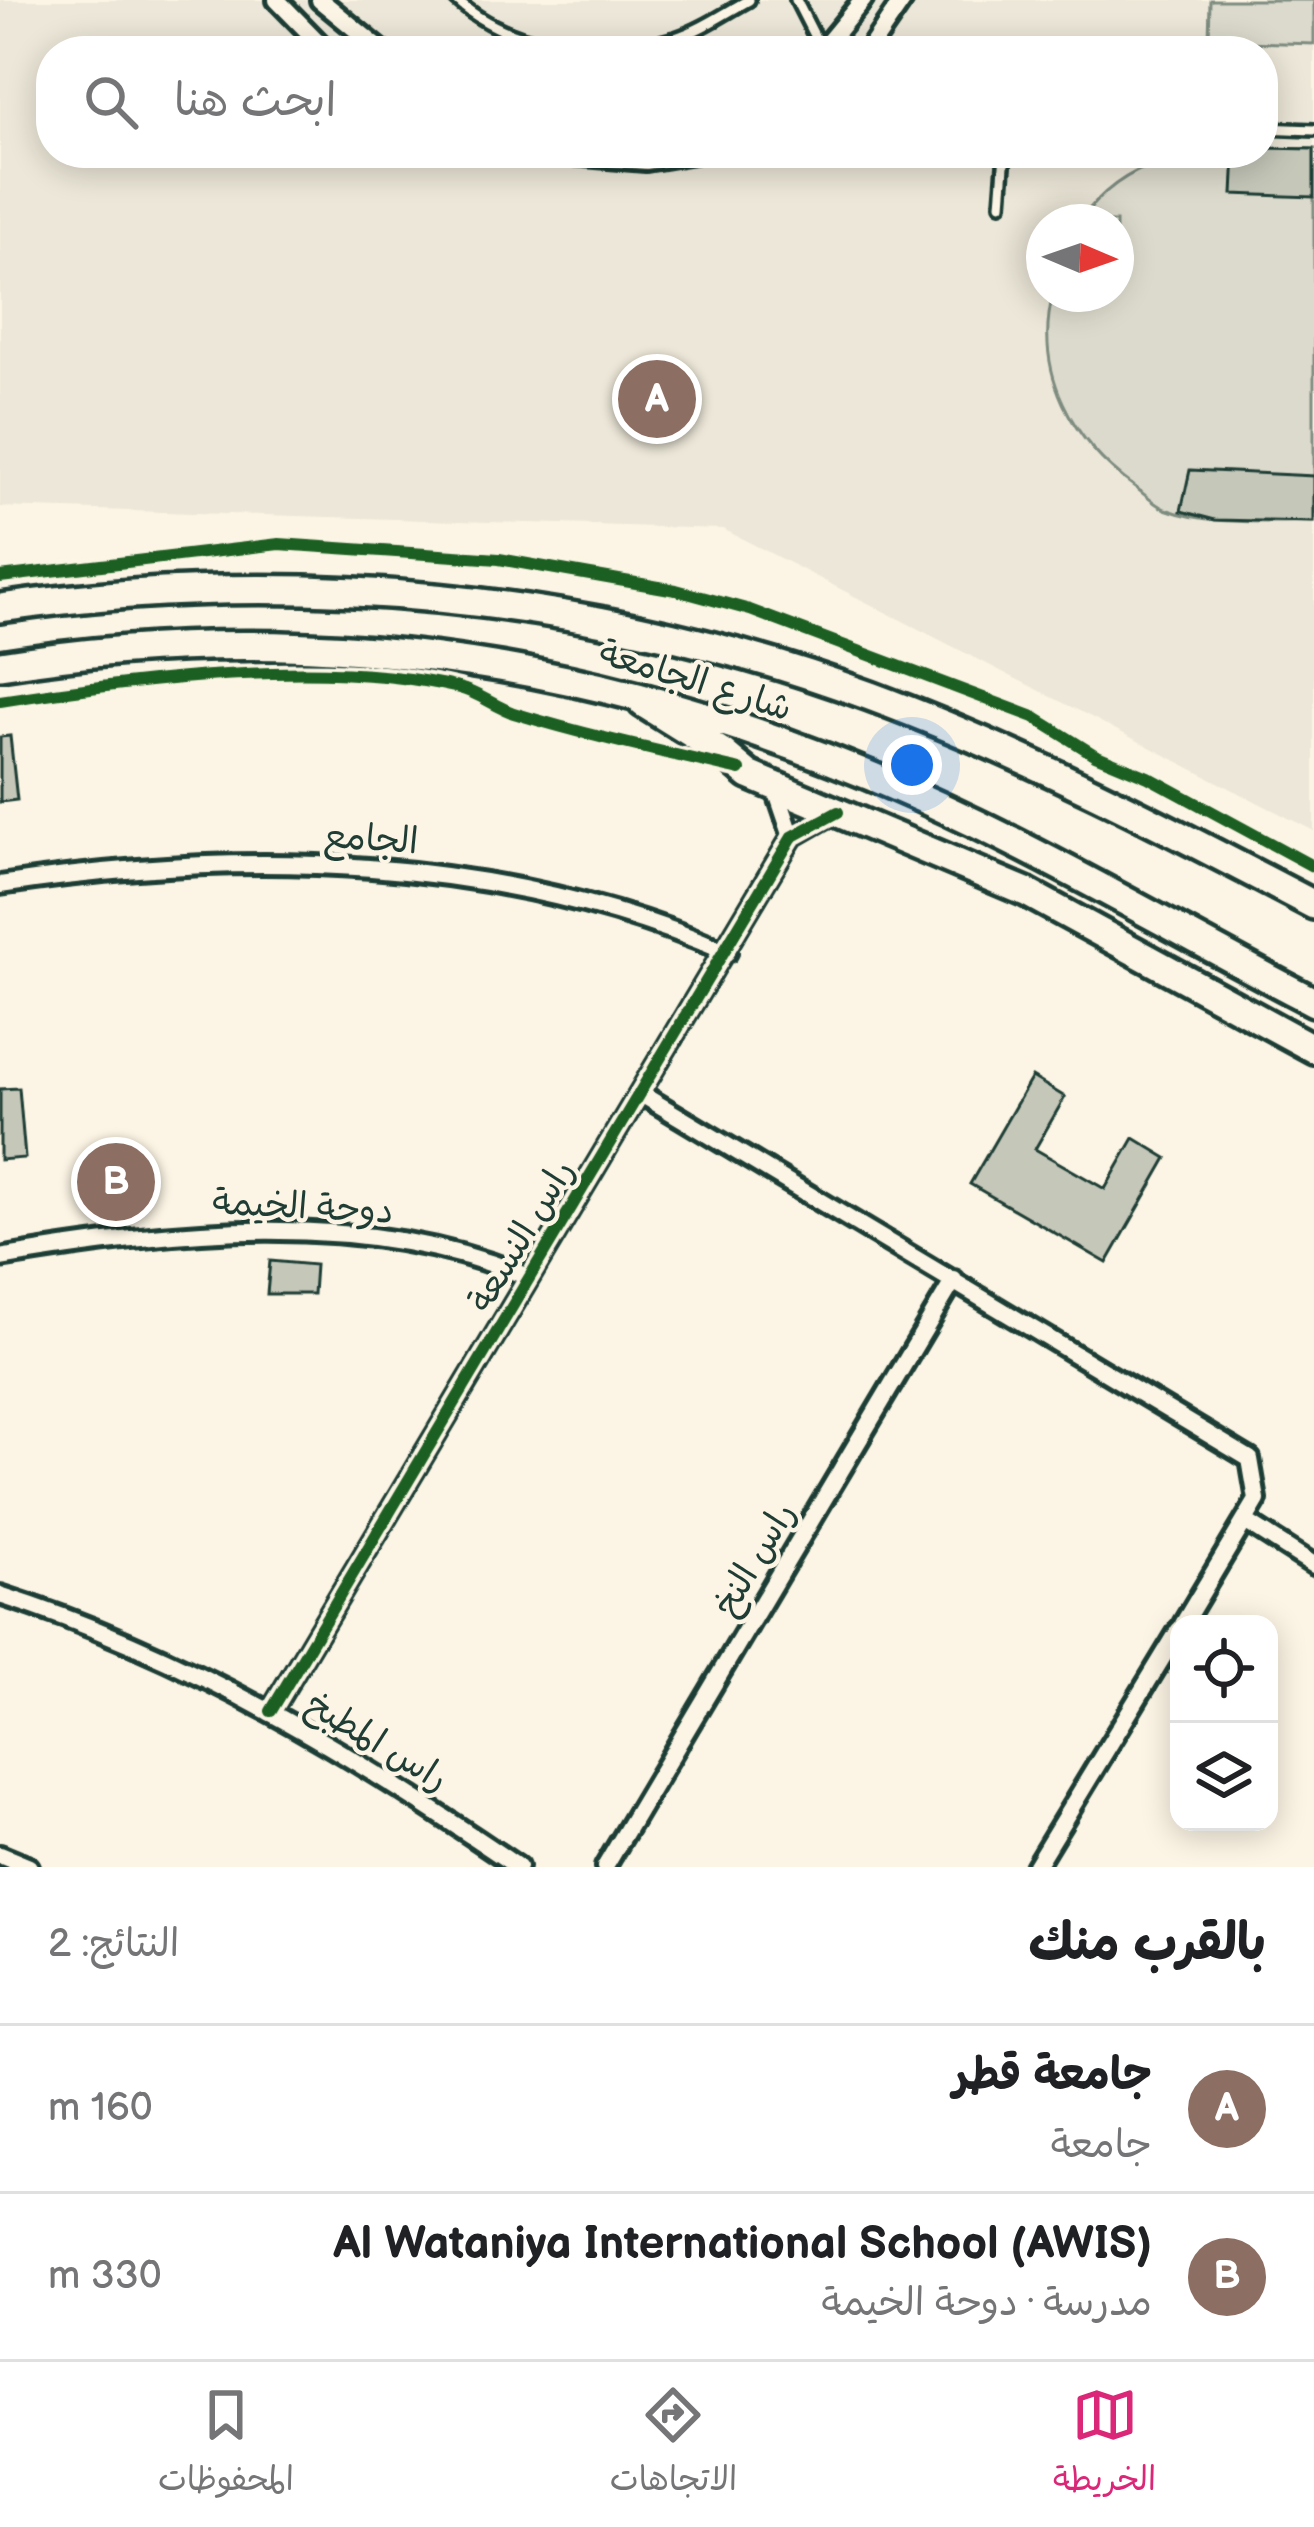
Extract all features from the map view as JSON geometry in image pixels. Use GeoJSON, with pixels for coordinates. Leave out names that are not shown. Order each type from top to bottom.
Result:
{"type":"FeatureCollection","features":[{"type":"Feature","properties":{"kind":"main road","name":"شارع الجامعة"},"geometry":{"type":"LineString","coordinates":[[0,608],[176,589],[322,592],[515,608],[680,639],[868,695],[986,742],[1314,905]]}},
{"type":"Feature","properties":{"kind":"main road","name":"شارع الجامعة"},"geometry":{"type":"LineString","coordinates":[[0,665],[140,647],[331,646],[470,659],[632,692],[759,733],[976,824],[1310,998]]}},
{"type":"Feature","properties":{"kind":"main road"},"geometry":{"type":"LineString","coordinates":[[632,692],[672,726],[775,786],[1026,892],[1314,1049]]}},
{"type":"Feature","properties":{"kind":"main road"},"geometry":{"type":"LineString","coordinates":[[846,814],[976,824]]}},
{"type":"Feature","properties":{"kind":"street"},"geometry":{"type":"LineString","coordinates":[[277,0],[312,36]]}},
{"type":"Feature","properties":{"kind":"street"},"geometry":{"type":"LineString","coordinates":[[320,0],[364,36]]}},
{"type":"Feature","properties":{"kind":"street"},"geometry":{"type":"LineString","coordinates":[[833,36],[862,0]]}},
{"type":"Feature","properties":{"kind":"street"},"geometry":{"type":"LineString","coordinates":[[879,36],[903,0]]}},
{"type":"Feature","properties":{"kind":"street"},"geometry":{"type":"LineString","coordinates":[[775,786],[792,837],[846,814]]}},
{"type":"Feature","properties":{"kind":"street","name":"راس النسعة"},"geometry":{"type":"LineString","coordinates":[[271,1711],[792,837]]}},
{"type":"Feature","properties":{"kind":"street","name":"الجامع"},"geometry":{"type":"LineString","coordinates":[[0,885],[190,864],[276,863],[424,874],[510,886],[629,914],[727,952]]}},
{"type":"Feature","properties":{"kind":"street"},"geometry":{"type":"LineString","coordinates":[[641,1094],[1243,1452],[1255,1470],[1259,1490],[1188,1615]]}},
{"type":"Feature","properties":{"kind":"street","name":"دوحة الخيمة"},"geometry":{"type":"LineString","coordinates":[[0,1258],[154,1235],[273,1231],[447,1250],[528,1277]]}},
{"type":"Feature","properties":{"kind":"street","name":"راس النخ"},"geometry":{"type":"LineString","coordinates":[[605,1867],[955,1280]]}},
{"type":"Feature","properties":{"kind":"street"},"geometry":{"type":"LineString","coordinates":[[1245,1521],[1314,1565]]}},
{"type":"Feature","properties":{"kind":"street","name":"راس المطبخ"},"geometry":{"type":"LineString","coordinates":[[0,1594],[105,1634],[271,1711],[359,1759],[518,1867]]}},
{"type":"Feature","properties":{"kind":"street"},"geometry":{"type":"LineString","coordinates":[[1035,1867],[1170,1645]]}},
{"type":"Feature","properties":{"kind":"street"},"geometry":{"type":"LineString","coordinates":[[0,1855],[28,1867]]}},
{"type":"Feature","properties":{"kind":"lane"},"geometry":{"type":"LineString","coordinates":[[456,0],[520,36]]}},
{"type":"Feature","properties":{"kind":"lane"},"geometry":{"type":"LineString","coordinates":[[678,36],[749,0]]}},
{"type":"Feature","properties":{"kind":"lane"},"geometry":{"type":"LineString","coordinates":[[796,0],[814,36]]}},
{"type":"Feature","properties":{"kind":"lane"},"geometry":{"type":"LineString","coordinates":[[1278,129],[1314,130]]}},
{"type":"Feature","properties":{"kind":"lane"},"geometry":{"type":"LineString","coordinates":[[1001,203],[1004,168]]}},
{"type":"Feature","properties":{"kind":"shaded area"},"geometry":{"type":"Polygon","coordinates":[[[0,0],[1314,0],[1314,831],[723,529],[0,507],[0,0]]]}},
{"type":"Feature","properties":{"kind":"shaded area"},"geometry":{"type":"Polygon","coordinates":[[[1210,0],[1314,0],[1314,44],[1278,43],[1278,36],[1209,36],[1210,0]]]}},
{"type":"Feature","properties":{"kind":"shaded area"},"geometry":{"type":"Polygon","coordinates":[[[1278,148],[1314,149],[1314,522],[1220,520],[1165,509],[1093,449],[1063,403],[1049,351],[1050,312],[1134,312],[1134,204],[1095,204],[1117,183],[1144,168],[1278,168],[1278,148]]]}},
{"type":"Feature","properties":{"kind":"building"},"geometry":{"type":"Polygon","coordinates":[[[1278,148],[1314,149],[1314,197],[1233,194],[1234,168],[1278,168],[1278,148]]]}},
{"type":"Feature","properties":{"kind":"building"},"geometry":{"type":"Polygon","coordinates":[[[1190,470],[1314,476],[1314,522],[1215,520],[1181,511],[1190,470]]]}},
{"type":"Feature","properties":{"kind":"building"},"geometry":{"type":"Polygon","coordinates":[[[10,736],[17,800],[0,802],[0,737],[10,736]]]}},
{"type":"Feature","properties":{"kind":"building"},"geometry":{"type":"Polygon","coordinates":[[[1032,1077],[1065,1097],[1035,1149],[1105,1189],[1134,1138],[1167,1158],[1107,1263],[970,1184],[1032,1077]]]}},
{"type":"Feature","properties":{"kind":"building"},"geometry":{"type":"Polygon","coordinates":[[[19,1088],[25,1158],[0,1160],[0,1089],[19,1088]]]}},
{"type":"Feature","properties":{"kind":"building"},"geometry":{"type":"Polygon","coordinates":[[[270,1261],[315,1265],[313,1294],[267,1294],[270,1261]]]}},
{"type":"Feature","properties":{"kind":"cycle path"},"geometry":{"type":"LineString","coordinates":[[0,577],[279,544],[499,559],[676,590],[750,610],[1034,717],[1095,755],[1148,777],[1314,867]]}},
{"type":"Feature","properties":{"kind":"cycle path"},"geometry":{"type":"LineString","coordinates":[[0,701],[230,675],[350,674],[407,679],[467,690],[509,711],[572,730],[740,770]]}},
{"type":"Feature","properties":{"kind":"cycle path"},"geometry":{"type":"LineString","coordinates":[[271,1711],[792,837],[838,812]]}},
{"type":"Feature","properties":{"kind":"place","name":"جامعة قطر"},"geometry":{"type":"Point","coordinates":[657,399]}},
{"type":"Feature","properties":{"kind":"place","name":"Al Wataniya International School (AWIS)"},"geometry":{"type":"Point","coordinates":[116,1182]}}]}
